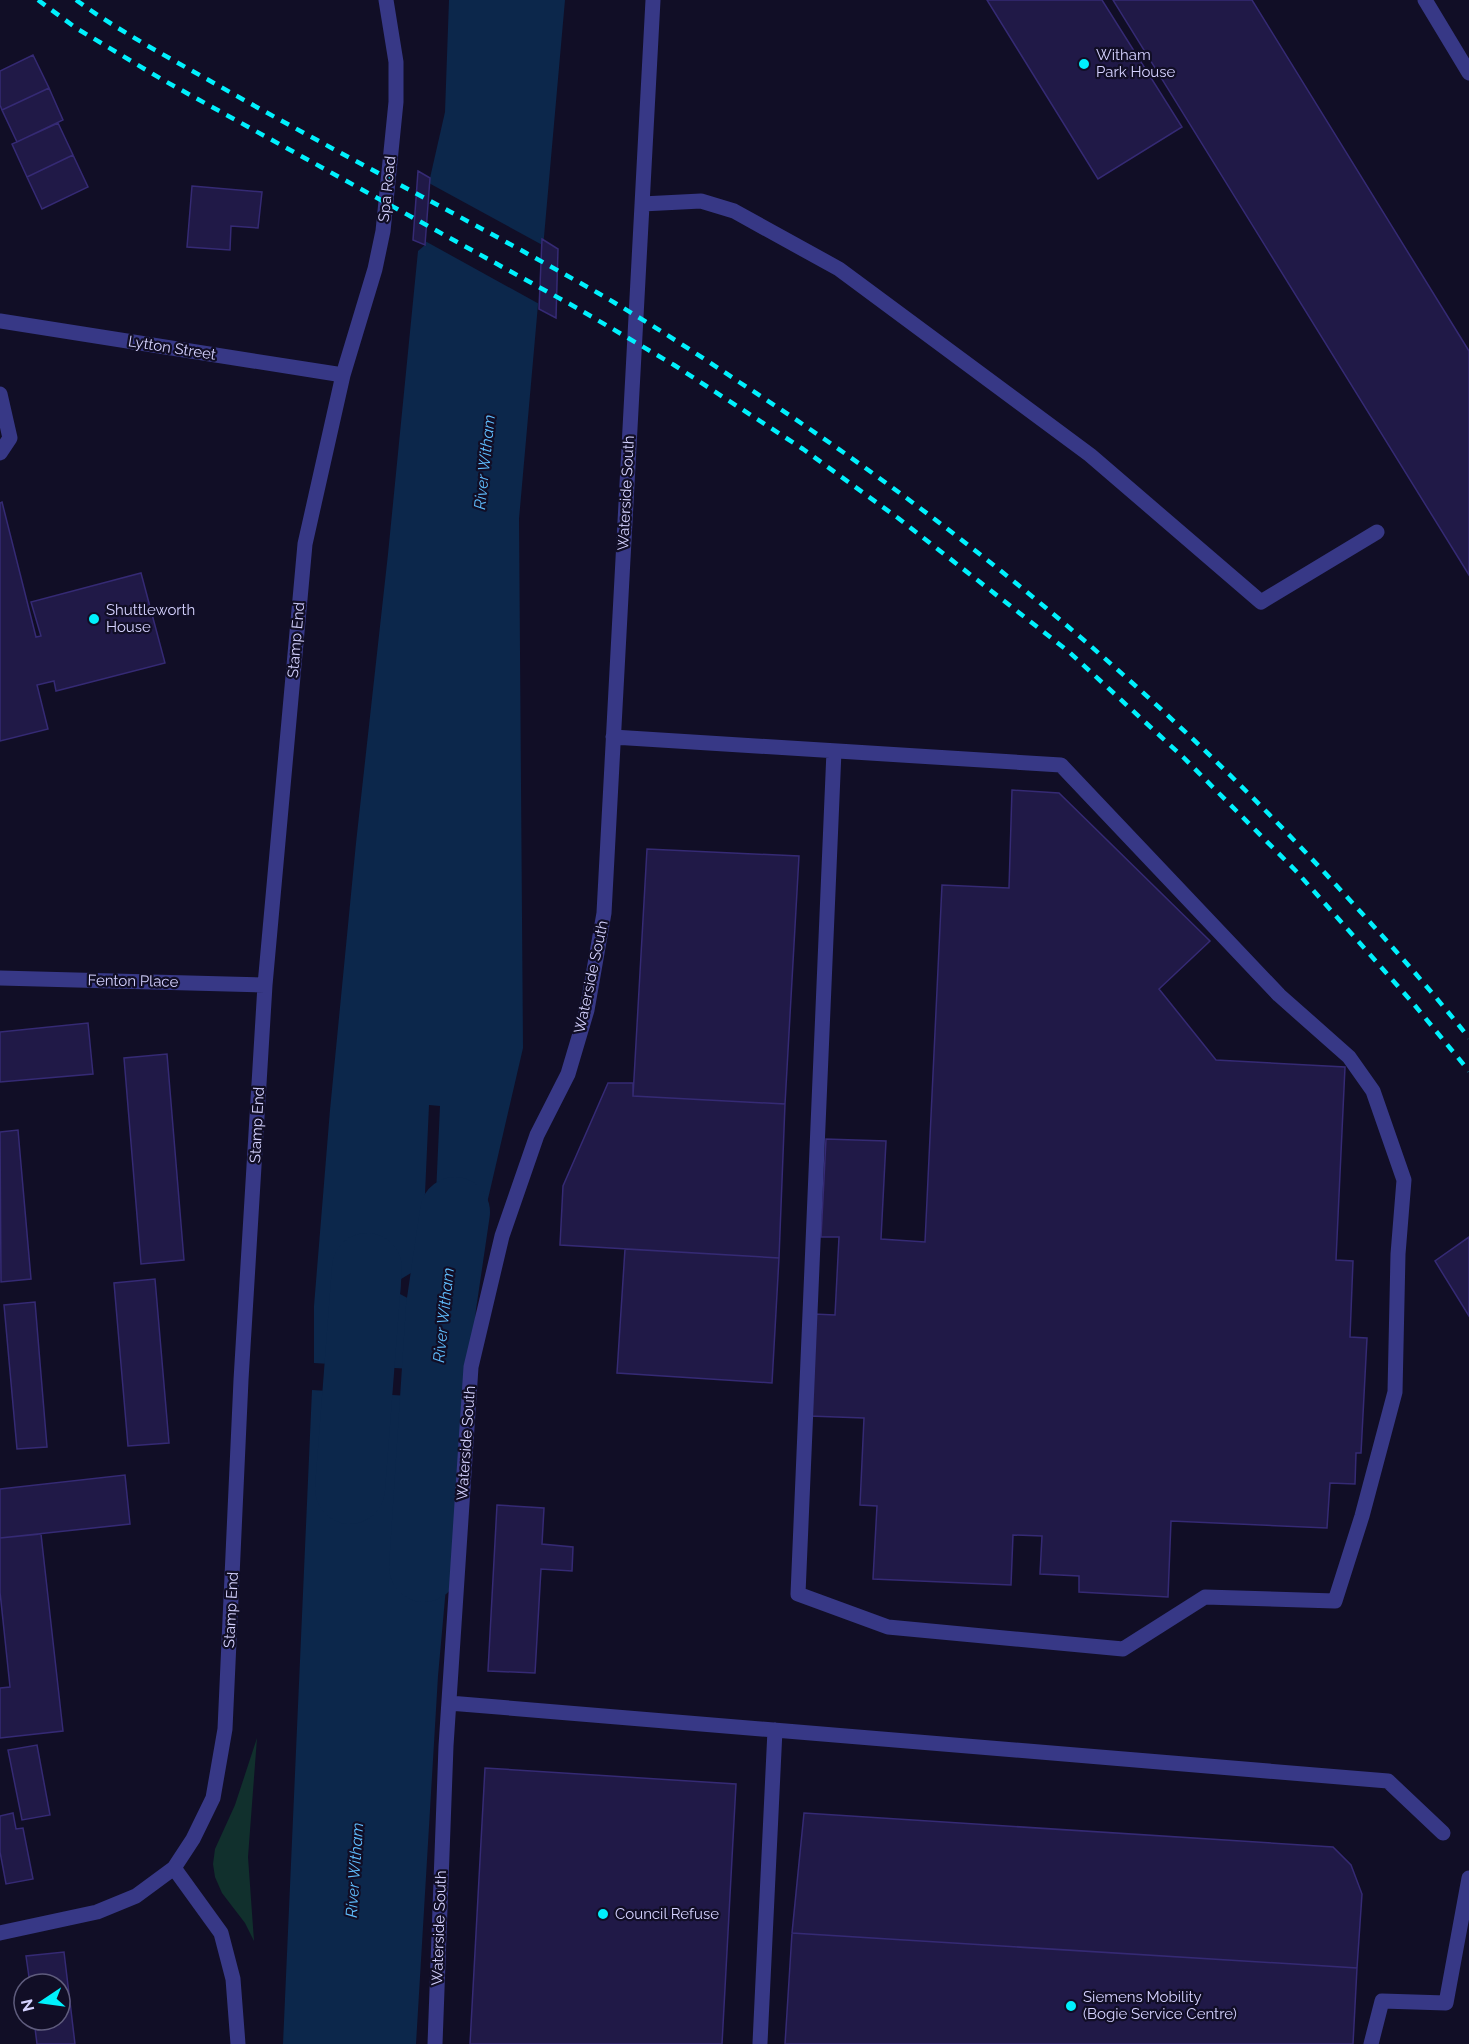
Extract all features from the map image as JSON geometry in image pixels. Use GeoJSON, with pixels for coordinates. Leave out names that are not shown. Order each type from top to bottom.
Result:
{"type":"FeatureCollection","features":[{"type":"Feature","properties":{"kind":"street","name":"Spa Road"},"geometry":{"type":"LineString","coordinates":[[343,375],[375,269],[382,231],[396,102],[396,62],[386,0]]}},
{"type":"Feature","properties":{"kind":"street","name":"Waterside South"},"geometry":{"type":"LineString","coordinates":[[435,2044],[449,1703],[471,1367],[502,1236],[537,1135],[568,1074],[587,1010],[604,913],[652,0]]}},
{"type":"Feature","properties":{"kind":"street"},"geometry":{"type":"LineString","coordinates":[[1425,0],[1469,73]]}},
{"type":"Feature","properties":{"kind":"street"},"geometry":{"type":"LineString","coordinates":[[642,204],[701,201],[734,211],[839,269],[1090,455],[1261,602],[1377,532]]}},
{"type":"Feature","properties":{"kind":"street","name":"Lytton Street"},"geometry":{"type":"LineString","coordinates":[[0,325],[343,375]]}},
{"type":"Feature","properties":{"kind":"street","name":"Stamp End"},"geometry":{"type":"LineString","coordinates":[[174,1868],[193,1839],[213,1798],[225,1729],[241,1380],[265,985],[305,544],[343,375]]}},
{"type":"Feature","properties":{"kind":"street"},"geometry":{"type":"LineString","coordinates":[[0,394],[10,438],[0,453]]}},
{"type":"Feature","properties":{"kind":"street"},"geometry":{"type":"LineString","coordinates":[[613,737],[1061,765],[1279,995],[1349,1057],[1373,1091],[1404,1180],[1398,1254],[1395,1392],[1362,1516],[1335,1601],[1205,1597],[1123,1649],[888,1627],[798,1594],[834,751]]}},
{"type":"Feature","properties":{"kind":"street","name":"Fenton Place"},"geometry":{"type":"LineString","coordinates":[[0,978],[265,985]]}},
{"type":"Feature","properties":{"kind":"street"},"geometry":{"type":"LineString","coordinates":[[449,1703],[1388,1781],[1443,1833]]}},
{"type":"Feature","properties":{"kind":"street"},"geometry":{"type":"LineString","coordinates":[[760,2043],[775,1730]]}},
{"type":"Feature","properties":{"kind":"street"},"geometry":{"type":"LineString","coordinates":[[0,1933],[97,1912],[136,1896],[174,1868],[221,1933],[233,1979],[238,2044]]}},
{"type":"Feature","properties":{"kind":"street"},"geometry":{"type":"LineString","coordinates":[[1371,2044],[1382,2001],[1446,2003],[1469,1878]]}},
{"type":"Feature","properties":{"kind":"green space"},"geometry":{"type":"Polygon","coordinates":[[[257,1738],[248,1857],[254,1941],[245,1923],[222,1893],[215,1877],[213,1864],[215,1849],[235,1805],[257,1738]]]}},
{"type":"Feature","properties":{"kind":"water"},"geometry":{"type":"Polygon","coordinates":[[[449,0],[565,0],[519,519],[523,1048],[475,1255],[463,1269],[459,1298],[441,1307],[426,1297],[429,1255],[427,1250],[423,1250],[417,1253],[416,1270],[401,1279],[400,1294],[415,1302],[411,1369],[314,1363],[314,1306],[356,843],[418,251],[425,245],[430,178],[445,112],[449,0]]]}},
{"type":"Feature","properties":{"kind":"water"},"geometry":{"type":"Polygon","coordinates":[[[424,1300],[441,1312],[462,1301],[461,1319],[458,1320],[450,1465],[416,1463],[425,1319],[424,1300]]]}},
{"type":"Feature","properties":{"kind":"water"},"geometry":{"type":"Polygon","coordinates":[[[312,1390],[409,1396],[402,1501],[406,1504],[410,1505],[414,1500],[416,1468],[450,1470],[450,1543],[438,1676],[416,2044],[283,2044],[312,1390]]]}},
{"type":"Feature","properties":{"kind":"pier"},"geometry":{"type":"Polygon","coordinates":[[[427,182],[546,247],[541,305],[425,241],[427,182]]]}},
{"type":"Feature","properties":{"kind":"pier"},"geometry":{"type":"Polygon","coordinates":[[[429,1105],[440,1106],[434,1238],[423,1238],[429,1105]]]}},
{"type":"Feature","properties":{"kind":"pier"},"geometry":{"type":"Polygon","coordinates":[[[402,1506],[414,1508],[404,1574],[392,1572],[402,1506]]]}},
{"type":"Feature","properties":{"kind":"building","name":"Witham Park House"},"geometry":{"type":"Polygon","coordinates":[[[987,0],[1102,0],[1182,127],[1098,179],[987,0]]]}},
{"type":"Feature","properties":{"kind":"building"},"geometry":{"type":"Polygon","coordinates":[[[1113,0],[1252,0],[1469,351],[1469,575],[1113,0]]]}},
{"type":"Feature","properties":{"kind":"building"},"geometry":{"type":"Polygon","coordinates":[[[33,55],[49,88],[2,110],[0,71],[33,55]]]}},
{"type":"Feature","properties":{"kind":"building"},"geometry":{"type":"Polygon","coordinates":[[[49,88],[63,120],[17,142],[2,110],[49,88]]]}},
{"type":"Feature","properties":{"kind":"building"},"geometry":{"type":"Polygon","coordinates":[[[58,123],[73,155],[27,177],[12,144],[58,123]]]}},
{"type":"Feature","properties":{"kind":"building"},"geometry":{"type":"Polygon","coordinates":[[[73,155],[88,187],[42,209],[27,177],[73,155]]]}},
{"type":"Feature","properties":{"kind":"building"},"geometry":{"type":"Polygon","coordinates":[[[418,171],[430,178],[425,245],[413,240],[418,171]]]}},
{"type":"Feature","properties":{"kind":"building"},"geometry":{"type":"Polygon","coordinates":[[[192,186],[262,192],[258,228],[231,226],[230,250],[187,247],[192,186]]]}},
{"type":"Feature","properties":{"kind":"building"},"geometry":{"type":"Polygon","coordinates":[[[542,239],[558,249],[556,318],[539,309],[542,239]]]}},
{"type":"Feature","properties":{"kind":"building","name":"Shuttleworth House"},"geometry":{"type":"Polygon","coordinates":[[[2,502],[36,637],[41,636],[31,602],[141,573],[165,663],[56,691],[54,681],[37,685],[48,729],[0,741],[0,503],[2,502]]]}},
{"type":"Feature","properties":{"kind":"building"},"geometry":{"type":"Polygon","coordinates":[[[1012,790],[1059,793],[1210,941],[1159,989],[1216,1060],[1345,1067],[1336,1260],[1353,1261],[1350,1337],[1367,1338],[1361,1453],[1356,1453],[1355,1484],[1330,1483],[1327,1528],[1171,1521],[1168,1597],[1079,1592],[1079,1576],[1040,1574],[1042,1536],[1013,1535],[1011,1585],[873,1579],[877,1506],[860,1505],[864,1418],[809,1416],[814,1314],[835,1315],[839,1237],[821,1237],[826,1139],[886,1141],[881,1239],[925,1242],[942,885],[1009,888],[1012,790]]]}},
{"type":"Feature","properties":{"kind":"building"},"geometry":{"type":"Polygon","coordinates":[[[647,849],[799,856],[785,1104],[633,1096],[647,849]]]}},
{"type":"Feature","properties":{"kind":"building"},"geometry":{"type":"Polygon","coordinates":[[[88,1023],[93,1074],[0,1082],[0,1032],[88,1023]]]}},
{"type":"Feature","properties":{"kind":"building"},"geometry":{"type":"Polygon","coordinates":[[[167,1054],[184,1260],[141,1264],[124,1058],[167,1054]]]}},
{"type":"Feature","properties":{"kind":"building"},"geometry":{"type":"Polygon","coordinates":[[[608,1083],[633,1083],[633,1096],[785,1104],[779,1258],[560,1245],[563,1186],[608,1083]]]}},
{"type":"Feature","properties":{"kind":"building"},"geometry":{"type":"Polygon","coordinates":[[[18,1130],[31,1279],[1,1282],[0,1132],[18,1130]]]}},
{"type":"Feature","properties":{"kind":"building"},"geometry":{"type":"Polygon","coordinates":[[[1469,1237],[1469,1316],[1435,1261],[1469,1237]]]}},
{"type":"Feature","properties":{"kind":"building"},"geometry":{"type":"Polygon","coordinates":[[[625,1249],[779,1258],[772,1383],[617,1373],[625,1249]]]}},
{"type":"Feature","properties":{"kind":"building"},"geometry":{"type":"Polygon","coordinates":[[[155,1279],[169,1443],[128,1446],[114,1283],[155,1279]]]}},
{"type":"Feature","properties":{"kind":"building"},"geometry":{"type":"Polygon","coordinates":[[[35,1302],[47,1447],[17,1449],[4,1305],[35,1302]]]}},
{"type":"Feature","properties":{"kind":"building"},"geometry":{"type":"Polygon","coordinates":[[[125,1475],[130,1524],[0,1538],[0,1489],[125,1475]]]}},
{"type":"Feature","properties":{"kind":"building"},"geometry":{"type":"Polygon","coordinates":[[[497,1505],[544,1508],[542,1544],[573,1547],[572,1571],[541,1569],[535,1673],[488,1671],[497,1505]]]}},
{"type":"Feature","properties":{"kind":"building"},"geometry":{"type":"Polygon","coordinates":[[[41,1534],[63,1731],[0,1738],[0,1688],[10,1687],[0,1592],[0,1538],[41,1534]]]}},
{"type":"Feature","properties":{"kind":"building"},"geometry":{"type":"Polygon","coordinates":[[[37,1745],[50,1815],[22,1820],[8,1750],[37,1745]]]}},
{"type":"Feature","properties":{"kind":"building","name":"Council Refuse"},"geometry":{"type":"Polygon","coordinates":[[[485,1768],[736,1784],[722,2044],[470,2044],[485,1768]]]}},
{"type":"Feature","properties":{"kind":"building"},"geometry":{"type":"Polygon","coordinates":[[[13,1813],[16,1829],[23,1828],[33,1879],[6,1884],[0,1852],[0,1816],[13,1813]]]}},
{"type":"Feature","properties":{"kind":"building"},"geometry":{"type":"Polygon","coordinates":[[[804,1813],[1333,1847],[1351,1865],[1362,1894],[1357,1968],[792,1933],[804,1813]]]}},
{"type":"Feature","properties":{"kind":"building","name":"Siemens Mobility (Bogie Service Centre)"},"geometry":{"type":"Polygon","coordinates":[[[792,1933],[1357,1968],[1353,2044],[785,2044],[792,1933]]]}},
{"type":"Feature","properties":{"kind":"building"},"geometry":{"type":"Polygon","coordinates":[[[64,1952],[66,1972],[28,1972],[26,1956],[64,1952]]]}},
{"type":"Feature","properties":{"kind":"building"},"geometry":{"type":"Polygon","coordinates":[[[72,2019],[75,2044],[37,2044],[36,2032],[72,2032],[72,2019]]]}},
{"type":"Feature","properties":{"kind":"waterway","name":"River Witham"},"geometry":{"type":"LineString","coordinates":[[424,1567],[441,1307],[455,1212]]}},
{"type":"Feature","properties":{"kind":"waterway","name":"River Witham"},"geometry":{"type":"LineString","coordinates":[[350,1489],[367,1268]]}},
{"type":"Feature","properties":{"kind":"railway"},"geometry":{"type":"LineString","coordinates":[[38,0],[76,28],[163,80],[577,308],[674,365],[803,449],[898,518],[1068,651],[1183,757],[1296,871],[1412,1002],[1469,1071]]}},
{"type":"Feature","properties":{"kind":"railway"},"geometry":{"type":"LineString","coordinates":[[76,0],[114,26],[174,61],[598,293],[722,370],[821,436],[900,493],[1054,614],[1199,745],[1336,885],[1404,960],[1469,1038]]}},
{"type":"Feature","properties":{"kind":"place","name":"Witham Park House"},"geometry":{"type":"Point","coordinates":[1084,64]}},
{"type":"Feature","properties":{"kind":"place","name":"Shuttleworth House"},"geometry":{"type":"Point","coordinates":[94,619]}},
{"type":"Feature","properties":{"kind":"place","name":"Council Refuse"},"geometry":{"type":"Point","coordinates":[603,1914]}},
{"type":"Feature","properties":{"kind":"place","name":"Siemens Mobility (Bogie Service Centre)"},"geometry":{"type":"Point","coordinates":[1071,2006]}}]}
